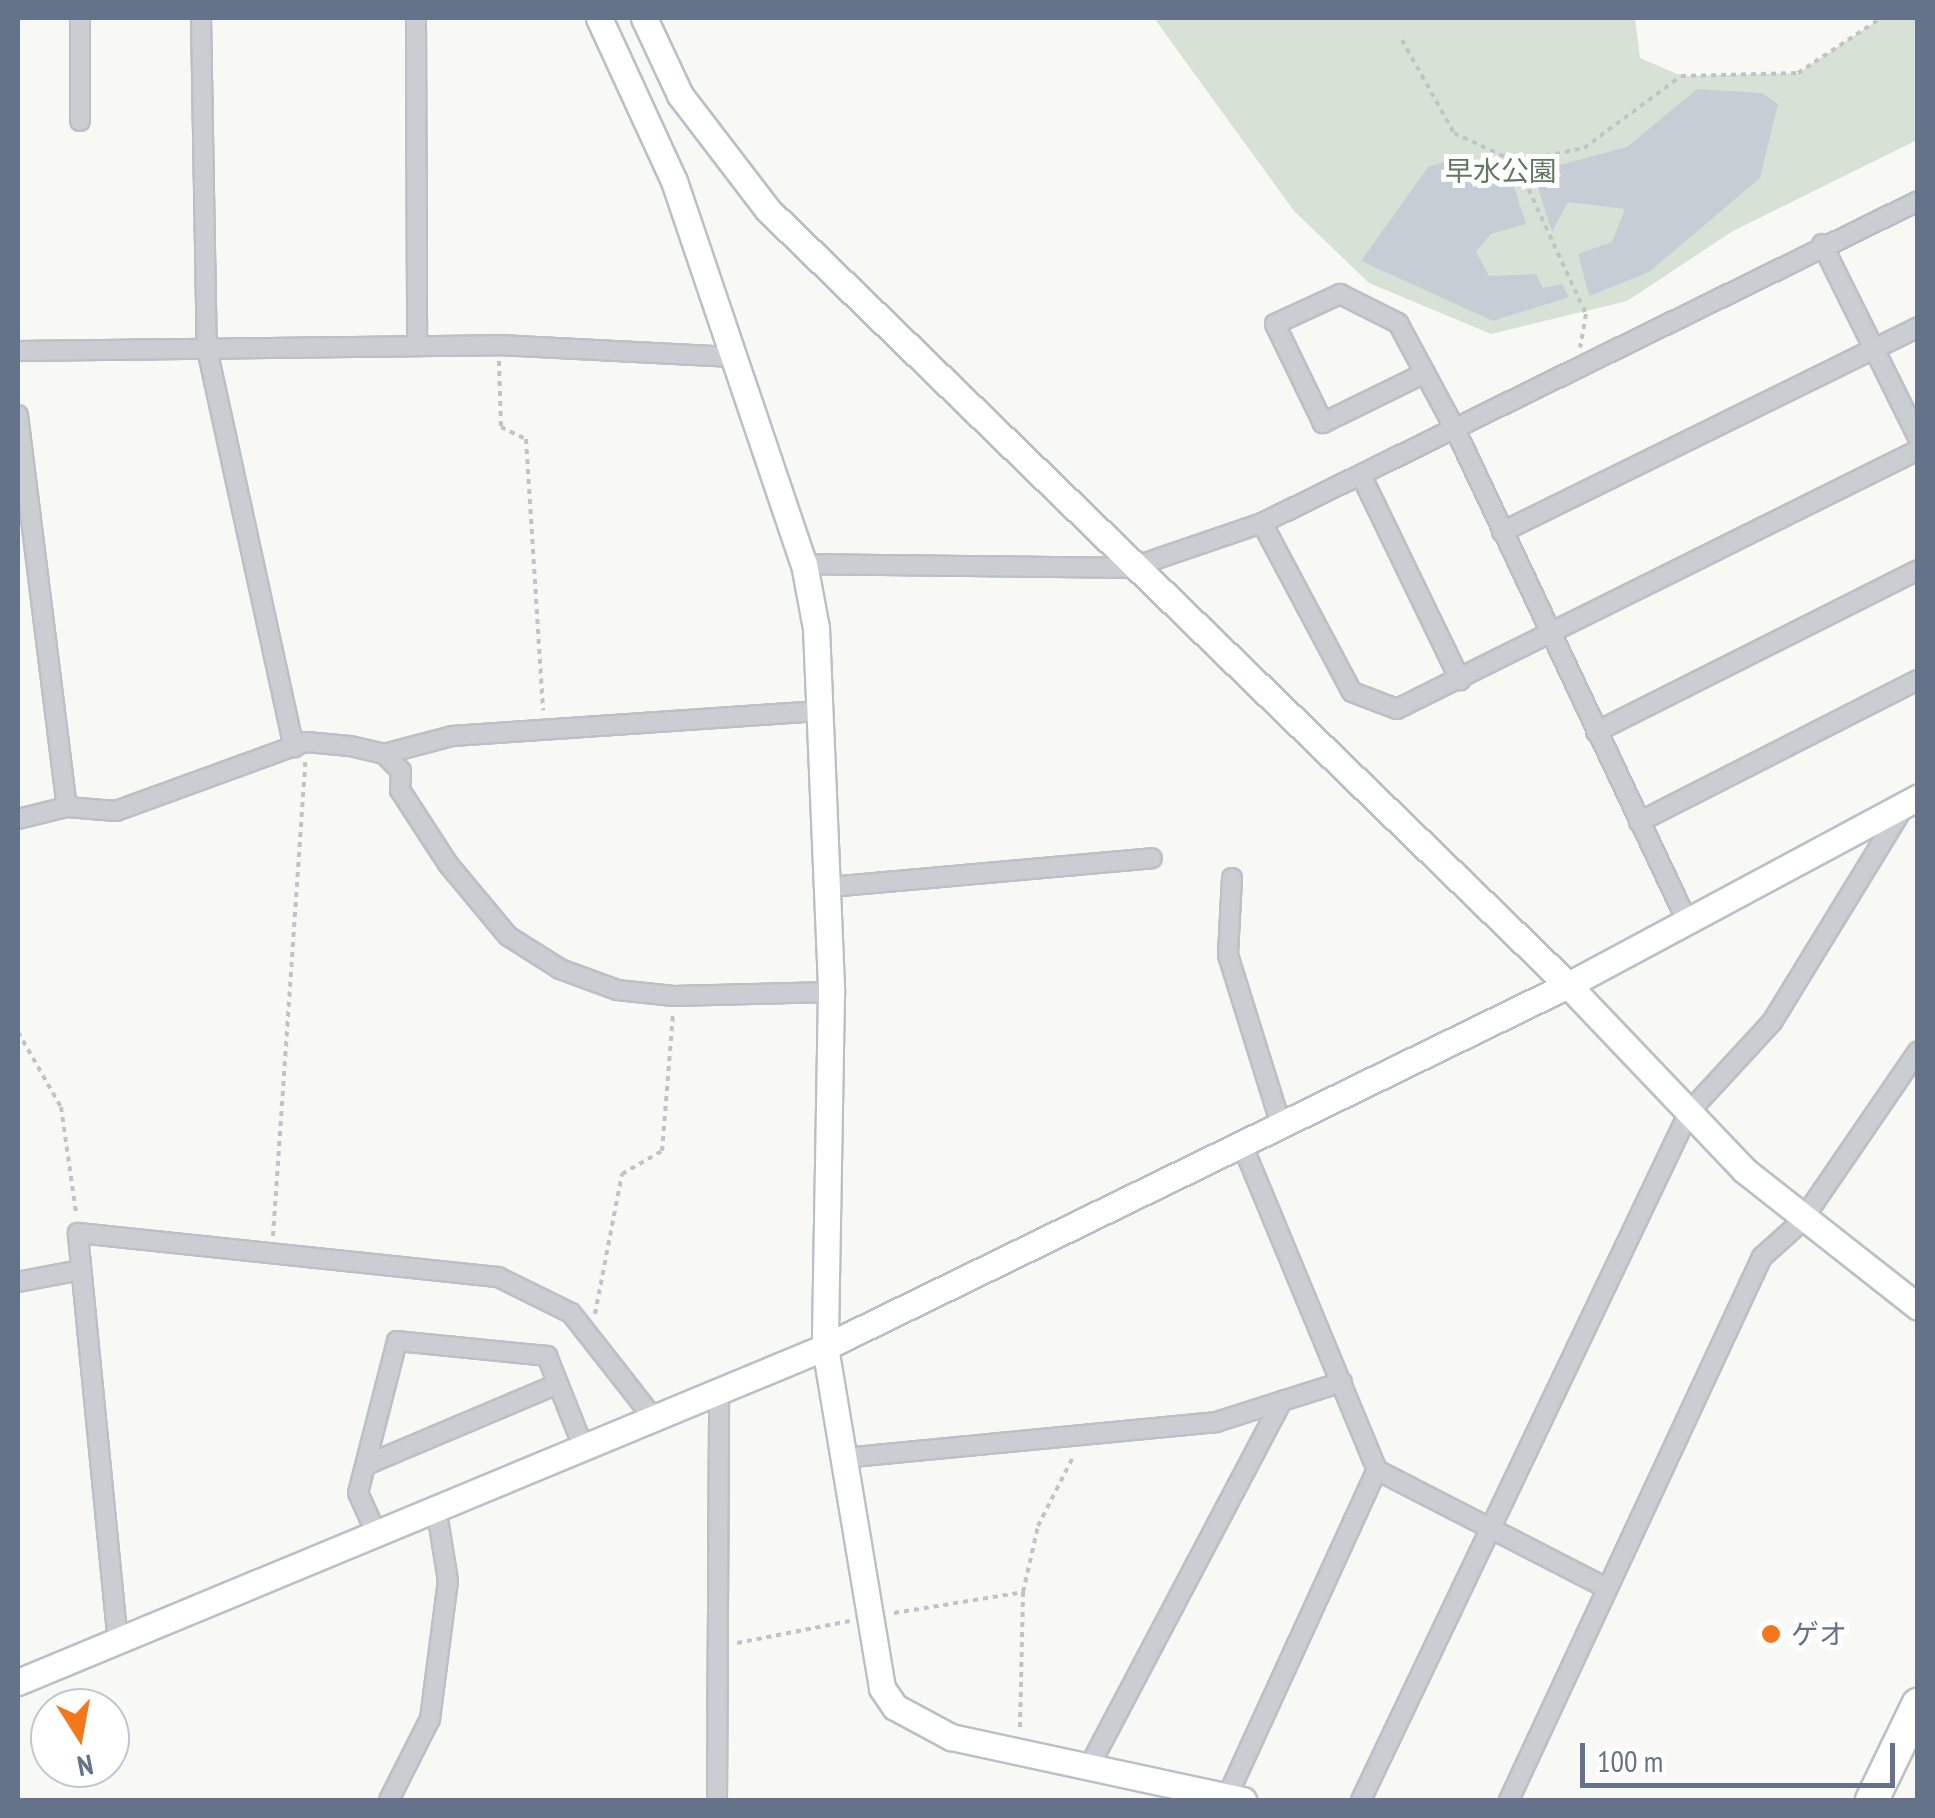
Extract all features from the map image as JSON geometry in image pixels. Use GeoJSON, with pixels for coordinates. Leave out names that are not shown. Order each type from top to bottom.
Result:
{"type":"FeatureCollection","features":[{"type":"Feature","properties":{"kind":"highway"},"geometry":{"type":"LineString","coordinates":[[1872,1800],[1918,1705]]}},
{"type":"Feature","properties":{"kind":"street"},"geometry":{"type":"LineString","coordinates":[[80,18],[80,120]]}},
{"type":"Feature","properties":{"kind":"street"},"geometry":{"type":"LineString","coordinates":[[201,18],[207,349],[300,745]]}},
{"type":"Feature","properties":{"kind":"street"},"geometry":{"type":"LineString","coordinates":[[416,18],[417,346]]}},
{"type":"Feature","properties":{"kind":"street"},"geometry":{"type":"LineString","coordinates":[[599,18],[674,182],[804,564],[823,712],[830,887],[826,1347],[882,1688],[923,1726],[1019,1752],[1235,1799],[1377,1470]]}},
{"type":"Feature","properties":{"kind":"street"},"geometry":{"type":"LineString","coordinates":[[644,18],[680,95],[768,210],[1130,568],[1568,986],[1801,1222],[1918,1307]]}},
{"type":"Feature","properties":{"kind":"street"},"geometry":{"type":"LineString","coordinates":[[804,564],[1130,568],[1262,523],[1918,200]]}},
{"type":"Feature","properties":{"kind":"street"},"geometry":{"type":"LineString","coordinates":[[1822,244],[1918,437]]}},
{"type":"Feature","properties":{"kind":"street"},"geometry":{"type":"LineString","coordinates":[[1425,374],[1323,424],[1274,324],[1340,294],[1398,323],[1455,429],[1687,921]]}},
{"type":"Feature","properties":{"kind":"street"},"geometry":{"type":"LineString","coordinates":[[1502,532],[1918,328]]}},
{"type":"Feature","properties":{"kind":"street"},"geometry":{"type":"LineString","coordinates":[[18,352],[498,345],[733,357]]}},
{"type":"Feature","properties":{"kind":"street"},"geometry":{"type":"LineString","coordinates":[[18,415],[66,807]]}},
{"type":"Feature","properties":{"kind":"street"},"geometry":{"type":"LineString","coordinates":[[1262,523],[1362,702],[1398,709],[1918,450]]}},
{"type":"Feature","properties":{"kind":"street"},"geometry":{"type":"LineString","coordinates":[[1361,475],[1460,680]]}},
{"type":"Feature","properties":{"kind":"street"},"geometry":{"type":"LineString","coordinates":[[1596,732],[1918,570]]}},
{"type":"Feature","properties":{"kind":"street"},"geometry":{"type":"LineString","coordinates":[[1639,822],[1918,680]]}},
{"type":"Feature","properties":{"kind":"street"},"geometry":{"type":"LineString","coordinates":[[18,820],[66,807],[116,811],[300,745],[384,754],[452,736],[823,712]]}},
{"type":"Feature","properties":{"kind":"street"},"geometry":{"type":"LineString","coordinates":[[384,754],[448,864],[508,936],[616,990],[674,996],[831,992]]}},
{"type":"Feature","properties":{"kind":"street"},"geometry":{"type":"LineString","coordinates":[[18,1682],[378,1537],[826,1347],[1568,986],[1912,800]]}},
{"type":"Feature","properties":{"kind":"street"},"geometry":{"type":"LineString","coordinates":[[1361,1800],[1494,1534],[1689,1112],[1772,1022],[1912,800]]}},
{"type":"Feature","properties":{"kind":"street"},"geometry":{"type":"LineString","coordinates":[[830,887],[1152,858]]}},
{"type":"Feature","properties":{"kind":"street"},"geometry":{"type":"LineString","coordinates":[[1232,878],[1228,955],[1281,1125]]}},
{"type":"Feature","properties":{"kind":"street"},"geometry":{"type":"LineString","coordinates":[[1509,1800],[1762,1257],[1801,1222],[1918,1050]]}},
{"type":"Feature","properties":{"kind":"street"},"geometry":{"type":"LineString","coordinates":[[1242,1144],[1377,1470],[1494,1534],[1608,1588]]}},
{"type":"Feature","properties":{"kind":"street"},"geometry":{"type":"LineString","coordinates":[[118,1642],[75,1271],[78,1233],[272,1248],[498,1277],[539,1293],[590,1333],[654,1419]]}},
{"type":"Feature","properties":{"kind":"street"},"geometry":{"type":"LineString","coordinates":[[18,1282],[75,1271]]}},
{"type":"Feature","properties":{"kind":"street"},"geometry":{"type":"LineString","coordinates":[[378,1537],[358,1493],[397,1341],[548,1356],[584,1449]]}},
{"type":"Feature","properties":{"kind":"street"},"geometry":{"type":"LineString","coordinates":[[843,1458],[1080,1442],[1216,1422],[1342,1382]]}},
{"type":"Feature","properties":{"kind":"street"},"geometry":{"type":"LineString","coordinates":[[366,1465],[558,1384]]}},
{"type":"Feature","properties":{"kind":"street"},"geometry":{"type":"LineString","coordinates":[[717,1800],[719,1392]]}},
{"type":"Feature","properties":{"kind":"street"},"geometry":{"type":"LineString","coordinates":[[1090,1765],[1282,1401]]}},
{"type":"Feature","properties":{"kind":"street"},"geometry":{"type":"LineString","coordinates":[[389,1800],[430,1719],[448,1581],[437,1512]]}},
{"type":"Feature","properties":{"kind":"path"},"geometry":{"type":"LineString","coordinates":[[1402,40],[1454,133],[1516,162],[1584,148],[1682,76],[1798,73],[1881,18]]}},
{"type":"Feature","properties":{"kind":"path"},"geometry":{"type":"LineString","coordinates":[[1516,162],[1586,314],[1576,368]]}},
{"type":"Feature","properties":{"kind":"path"},"geometry":{"type":"LineString","coordinates":[[498,345],[501,427],[526,439],[544,730]]}},
{"type":"Feature","properties":{"kind":"path"},"geometry":{"type":"LineString","coordinates":[[272,1248],[301,931],[300,745]]}},
{"type":"Feature","properties":{"kind":"path"},"geometry":{"type":"LineString","coordinates":[[590,1333],[622,1174],[662,1151],[674,996]]}},
{"type":"Feature","properties":{"kind":"path"},"geometry":{"type":"LineString","coordinates":[[18,1032],[61,1108],[78,1233]]}},
{"type":"Feature","properties":{"kind":"path"},"geometry":{"type":"LineString","coordinates":[[1019,1752],[1023,1592],[1038,1526],[1080,1442]]}},
{"type":"Feature","properties":{"kind":"green space","name":"早水公園"},"geometry":{"type":"Polygon","coordinates":[[[1154,18],[1635,18],[1640,58],[1682,76],[1798,73],[1881,18],[1917,18],[1917,140],[1733,231],[1627,301],[1491,334],[1369,283],[1294,211],[1154,18]]]}},
{"type":"Feature","properties":{"kind":"shaded area"},"geometry":{"type":"Polygon","coordinates":[[[1697,89],[1762,93],[1778,104],[1760,178],[1649,272],[1589,296],[1578,254],[1612,242],[1625,209],[1568,202],[1552,232],[1533,172],[1627,147],[1697,89]]]}},
{"type":"Feature","properties":{"kind":"shaded area"},"geometry":{"type":"Polygon","coordinates":[[[1459,157],[1508,168],[1526,224],[1491,234],[1476,252],[1489,276],[1536,274],[1543,288],[1562,284],[1569,297],[1493,321],[1361,261],[1428,167],[1459,157]]]}},
{"type":"Feature","properties":{"kind":"place","name":"ゲオ"},"geometry":{"type":"Point","coordinates":[1771,1634]}}]}
